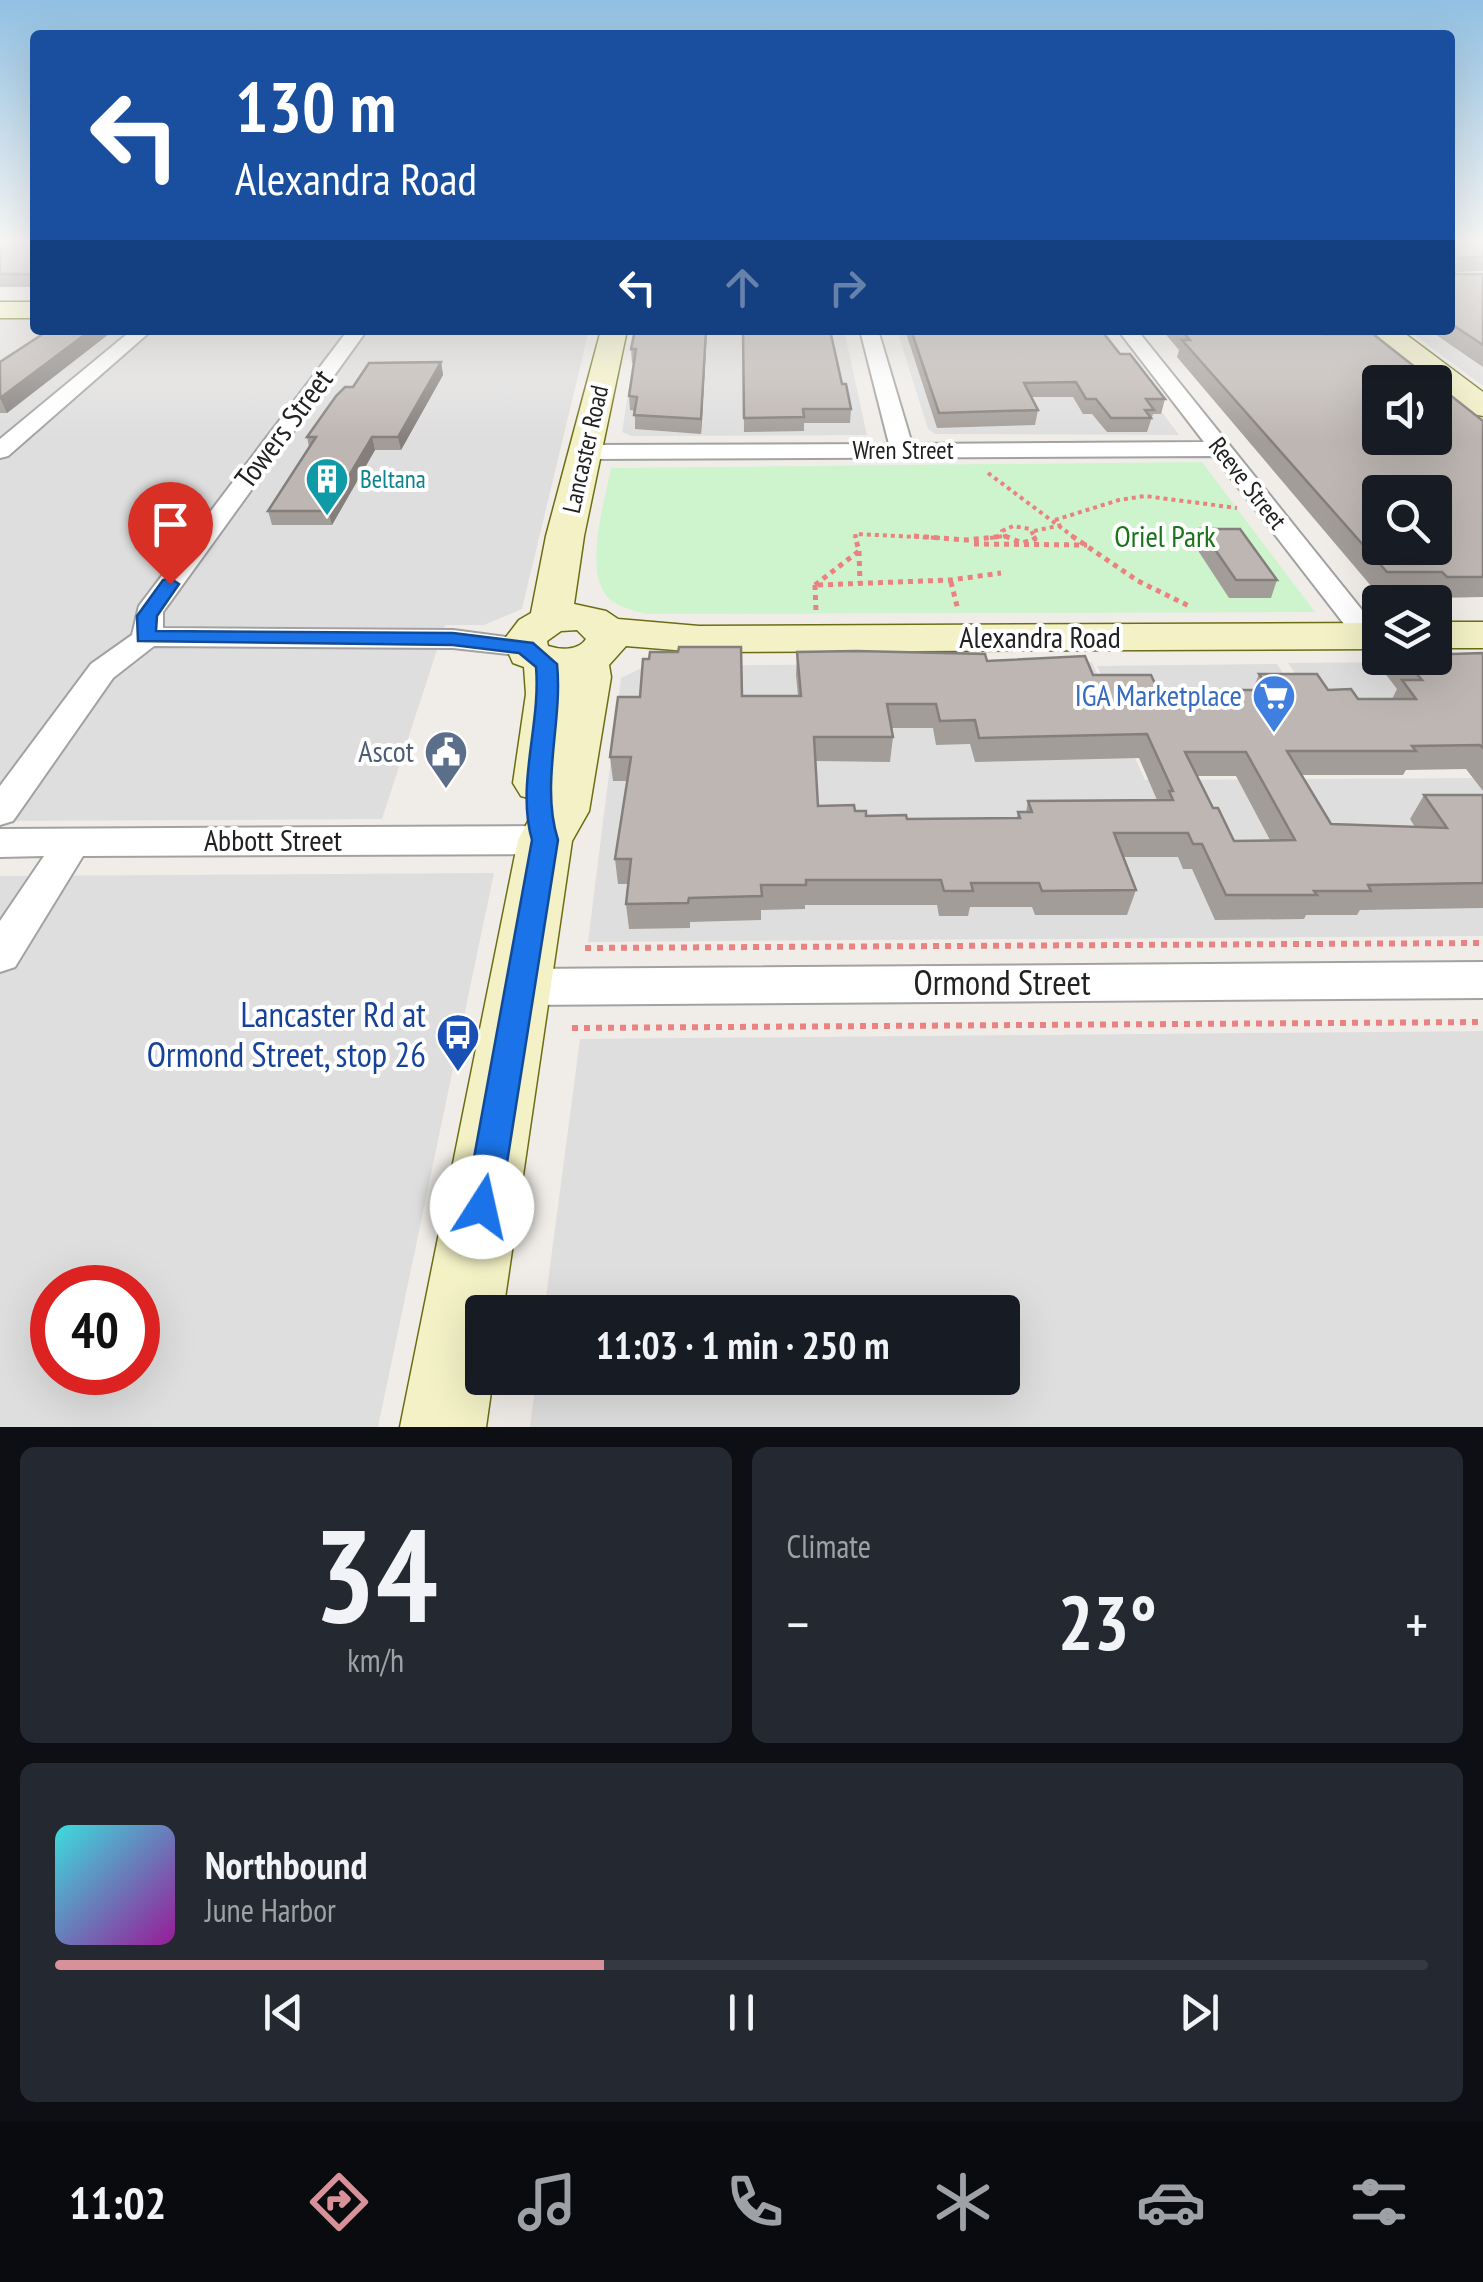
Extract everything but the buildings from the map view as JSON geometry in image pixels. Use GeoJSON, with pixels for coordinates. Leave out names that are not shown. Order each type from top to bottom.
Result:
{"type":"FeatureCollection","features":[{"type":"Feature","properties":{"kind":"street"},"geometry":{"type":"LineString","coordinates":[[0,310],[30,310]]}},
{"type":"Feature","properties":{"kind":"street"},"geometry":{"type":"LineString","coordinates":[[0,452],[137,335]]}},
{"type":"Feature","properties":{"kind":"street","name":"Towers Street"},"geometry":{"type":"LineString","coordinates":[[146,637],[149,612],[354,335]]}},
{"type":"Feature","properties":{"kind":"street","name":"Lancaster Road"},"geometry":{"type":"LineString","coordinates":[[443,1427],[547,1008],[545,840],[564,811],[588,677],[567,641],[564,536],[613,335]]}},
{"type":"Feature","properties":{"kind":"street"},"geometry":{"type":"LineString","coordinates":[[870,335],[902,450]]}},
{"type":"Feature","properties":{"kind":"street","name":"Reeve Street"},"geometry":{"type":"LineString","coordinates":[[1131,335],[1362,621]]}},
{"type":"Feature","properties":{"kind":"street"},"geometry":{"type":"LineString","coordinates":[[1389,335],[1483,408]]}},
{"type":"Feature","properties":{"kind":"street","name":"Wren Street"},"geometry":{"type":"LineString","coordinates":[[585,452],[1221,449]]}},
{"type":"Feature","properties":{"kind":"street"},"geometry":{"type":"LineString","coordinates":[[1452,635],[1483,635]]}},
{"type":"Feature","properties":{"kind":"street","name":"Alexandra Road"},"geometry":{"type":"LineString","coordinates":[[146,637],[567,641],[1362,636]]}},
{"type":"Feature","properties":{"kind":"street"},"geometry":{"type":"LineString","coordinates":[[0,812],[102,670],[146,637]]}},
{"type":"Feature","properties":{"kind":"street","name":"Abbott Street"},"geometry":{"type":"LineString","coordinates":[[0,843],[545,840]]}},
{"type":"Feature","properties":{"kind":"street"},"geometry":{"type":"LineString","coordinates":[[0,955],[73,842]]}},
{"type":"Feature","properties":{"kind":"street","name":"Ormond Street"},"geometry":{"type":"LineString","coordinates":[[547,1008],[1483,980]]}},
{"type":"Feature","properties":{"kind":"path"},"geometry":{"type":"LineString","coordinates":[[986,472],[1088,546],[1174,602],[1192,608]]}},
{"type":"Feature","properties":{"kind":"path"},"geometry":{"type":"LineString","coordinates":[[1055,520],[1141,497],[1210,508],[1240,508]]}},
{"type":"Feature","properties":{"kind":"path"},"geometry":{"type":"LineString","coordinates":[[1004,536],[1002,531],[1008,526],[1034,531],[1062,525]]}},
{"type":"Feature","properties":{"kind":"path"},"geometry":{"type":"LineString","coordinates":[[860,584],[854,534],[900,532],[970,542],[1004,536],[1028,542],[1035,539],[1034,531]]}},
{"type":"Feature","properties":{"kind":"path"},"geometry":{"type":"LineString","coordinates":[[970,544],[1088,546]]}},
{"type":"Feature","properties":{"kind":"path"},"geometry":{"type":"LineString","coordinates":[[814,586],[859,551]]}},
{"type":"Feature","properties":{"kind":"path"},"geometry":{"type":"LineString","coordinates":[[814,586],[950,580],[1001,573]]}},
{"type":"Feature","properties":{"kind":"path"},"geometry":{"type":"LineString","coordinates":[[950,580],[960,618]]}},
{"type":"Feature","properties":{"kind":"path"},"geometry":{"type":"LineString","coordinates":[[814,586],[817,621]]}},
{"type":"Feature","properties":{"kind":"path"},"geometry":{"type":"LineString","coordinates":[[585,948],[1483,943]]}},
{"type":"Feature","properties":{"kind":"path"},"geometry":{"type":"LineString","coordinates":[[547,1008],[1483,1022]]}},
{"type":"Feature","properties":{"kind":"shaded area"},"geometry":{"type":"Polygon","coordinates":[[[1468,307],[1483,307],[1483,386],[1415,335],[1455,335],[1455,324],[1468,307]]]}},
{"type":"Feature","properties":{"kind":"shaded area"},"geometry":{"type":"Polygon","coordinates":[[[30,318],[30,335],[588,335],[522,609],[484,625],[445,625],[382,819],[0,821],[0,319],[30,318]]]}},
{"type":"Feature","properties":{"kind":"shaded area"},"geometry":{"type":"Polygon","coordinates":[[[637,335],[845,335],[867,435],[632,436],[622,432],[637,335]]]}},
{"type":"Feature","properties":{"kind":"shaded area"},"geometry":{"type":"Polygon","coordinates":[[[899,335],[1105,335],[1179,435],[935,434],[928,429],[899,335]]]}},
{"type":"Feature","properties":{"kind":"shaded area"},"geometry":{"type":"Polygon","coordinates":[[[1092,662],[1145,780],[1483,778],[1483,936],[588,942],[621,678],[646,666],[1092,662]]]}},
{"type":"Feature","properties":{"kind":"shaded area"},"geometry":{"type":"Polygon","coordinates":[[[1362,662],[1362,675],[1395,675],[1430,720],[1315,703],[1288,663],[1362,662]]]}},
{"type":"Feature","properties":{"kind":"shaded area"},"geometry":{"type":"Polygon","coordinates":[[[1277,664],[1298,696],[1111,696],[1097,666],[1277,664]]]}},
{"type":"Feature","properties":{"kind":"shaded area"},"geometry":{"type":"Polygon","coordinates":[[[494,873],[378,1427],[0,1427],[0,876],[494,873]]]}},
{"type":"Feature","properties":{"kind":"shaded area"},"geometry":{"type":"Polygon","coordinates":[[[1483,1031],[1483,1427],[530,1427],[534,1395],[1020,1395],[1020,1295],[546,1295],[580,1039],[1483,1031]]]}},
{"type":"Feature","properties":{"kind":"green space","name":"Oriel Park"},"geometry":{"type":"Polygon","coordinates":[[[1202,462],[1315,612],[645,614],[615,603],[604,593],[598,578],[597,540],[611,468],[1202,462]]]}},
{"type":"Feature","properties":{"kind":"place","name":"Beltana"},"geometry":{"type":"Point","coordinates":[327,517]}},
{"type":"Feature","properties":{"kind":"place","name":"IGA Marketplace"},"geometry":{"type":"Point","coordinates":[1274,734]}},
{"type":"Feature","properties":{"kind":"place","name":"Ascot"},"geometry":{"type":"Point","coordinates":[446,790]}},
{"type":"Feature","properties":{"kind":"place","name":"Lancaster Rd at Ormond Street, stop 26"},"geometry":{"type":"Point","coordinates":[458,1073]}},
{"type":"Feature","properties":{"kind":"route"},"geometry":{"type":"LineString","coordinates":[[170,584],[147,616],[146,637],[453,639],[526,648],[536,660],[546,664],[549,694],[536,812],[545,840],[482,1207]]}}]}
